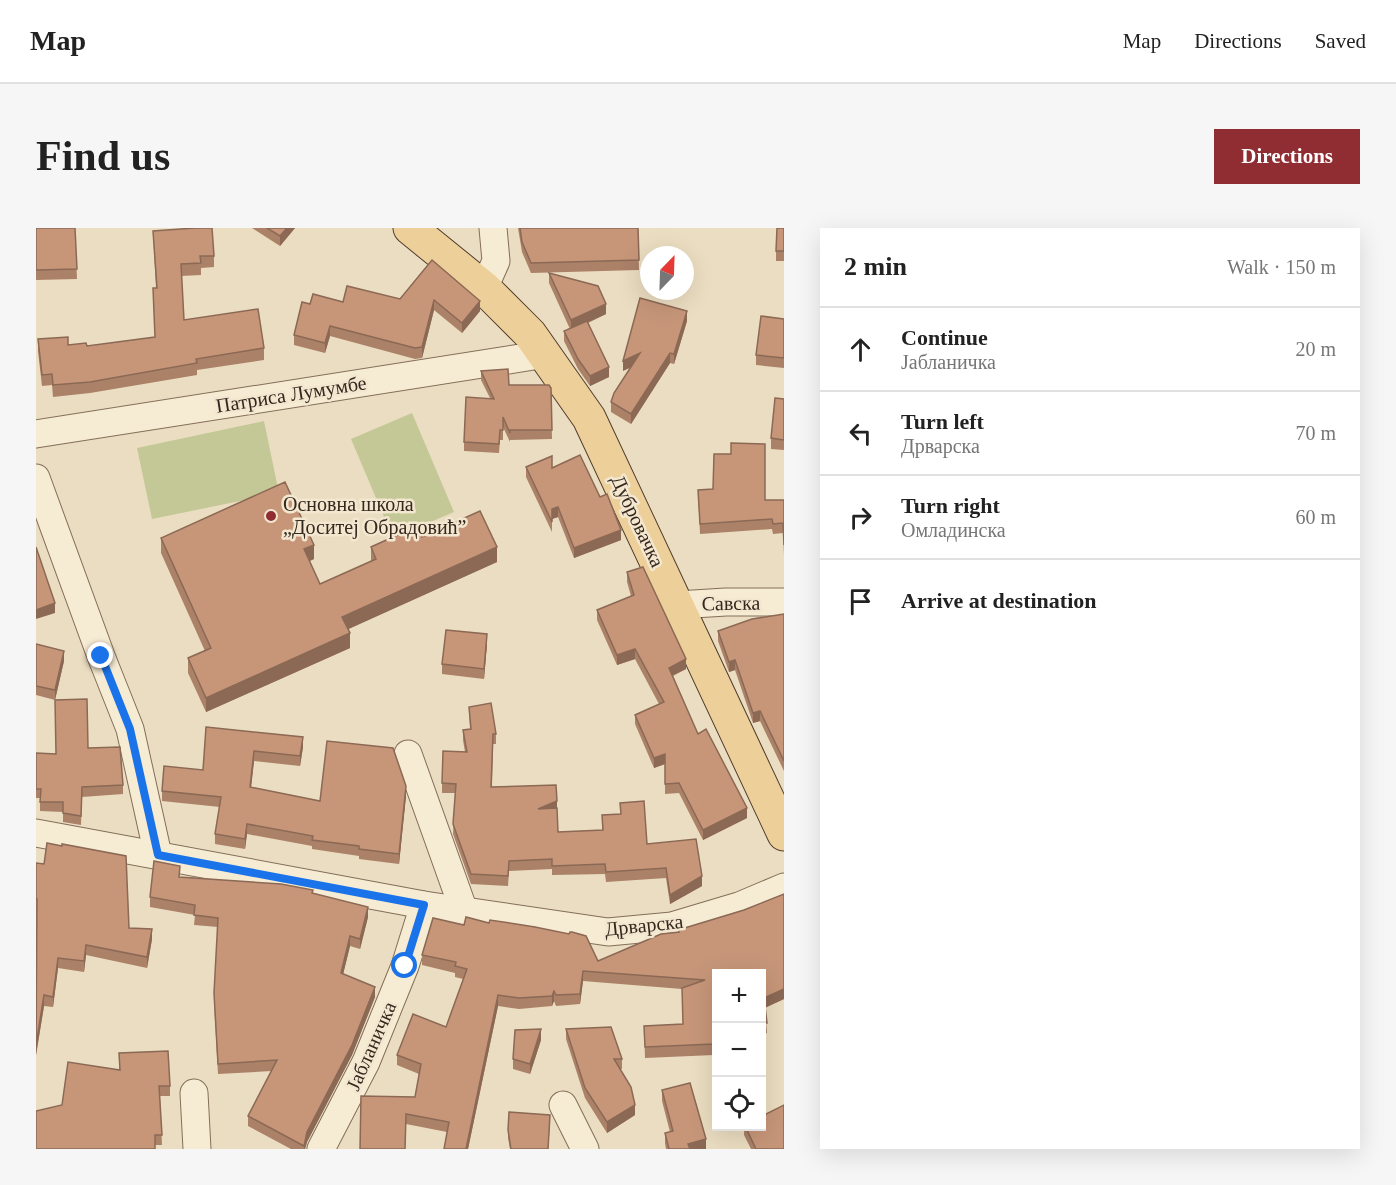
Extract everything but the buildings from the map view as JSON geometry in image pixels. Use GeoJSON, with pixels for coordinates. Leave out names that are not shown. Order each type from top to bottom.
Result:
{"type":"FeatureCollection","features":[{"type":"Feature","properties":{"kind":"main road","name":"Дубровачка"},"geometry":{"type":"LineString","coordinates":[[410,228],[484,288],[530,334],[589,418],[784,834]]}},
{"type":"Feature","properties":{"kind":"street"},"geometry":{"type":"LineString","coordinates":[[484,288],[496,261],[493,228]]}},
{"type":"Feature","properties":{"kind":"street","name":"Патриса Лумумбе"},"geometry":{"type":"LineString","coordinates":[[36,434],[546,354]]}},
{"type":"Feature","properties":{"kind":"street"},"geometry":{"type":"LineString","coordinates":[[36,478],[130,729],[158,855]]}},
{"type":"Feature","properties":{"kind":"street","name":"Савска"},"geometry":{"type":"LineString","coordinates":[[677,604],[784,602]]}},
{"type":"Feature","properties":{"kind":"street"},"geometry":{"type":"LineString","coordinates":[[408,754],[464,911]]}},
{"type":"Feature","properties":{"kind":"street","name":"Дрварска"},"geometry":{"type":"LineString","coordinates":[[36,833],[424,905],[608,932],[672,926],[739,906],[784,887]]}},
{"type":"Feature","properties":{"kind":"street","name":"Јабланичка"},"geometry":{"type":"LineString","coordinates":[[321,1149],[366,1062],[405,966],[424,905]]}},
{"type":"Feature","properties":{"kind":"street"},"geometry":{"type":"LineString","coordinates":[[194,1093],[197,1149]]}},
{"type":"Feature","properties":{"kind":"street"},"geometry":{"type":"LineString","coordinates":[[562,1105],[585,1149]]}},
{"type":"Feature","properties":{"kind":"green space"},"geometry":{"type":"Polygon","coordinates":[[[412,413],[454,512],[393,538],[351,439],[412,413]]]}},
{"type":"Feature","properties":{"kind":"green space"},"geometry":{"type":"Polygon","coordinates":[[[264,421],[279,493],[152,519],[137,448],[264,421]]]}},
{"type":"Feature","properties":{"kind":"place","name":"Основна школа „Доситеј Обрадовић”"},"geometry":{"type":"Point","coordinates":[271,516]}},
{"type":"Feature","properties":{"kind":"route"},"geometry":{"type":"LineString","coordinates":[[101,656],[130,729],[158,855],[424,905],[405,966]]}}]}
